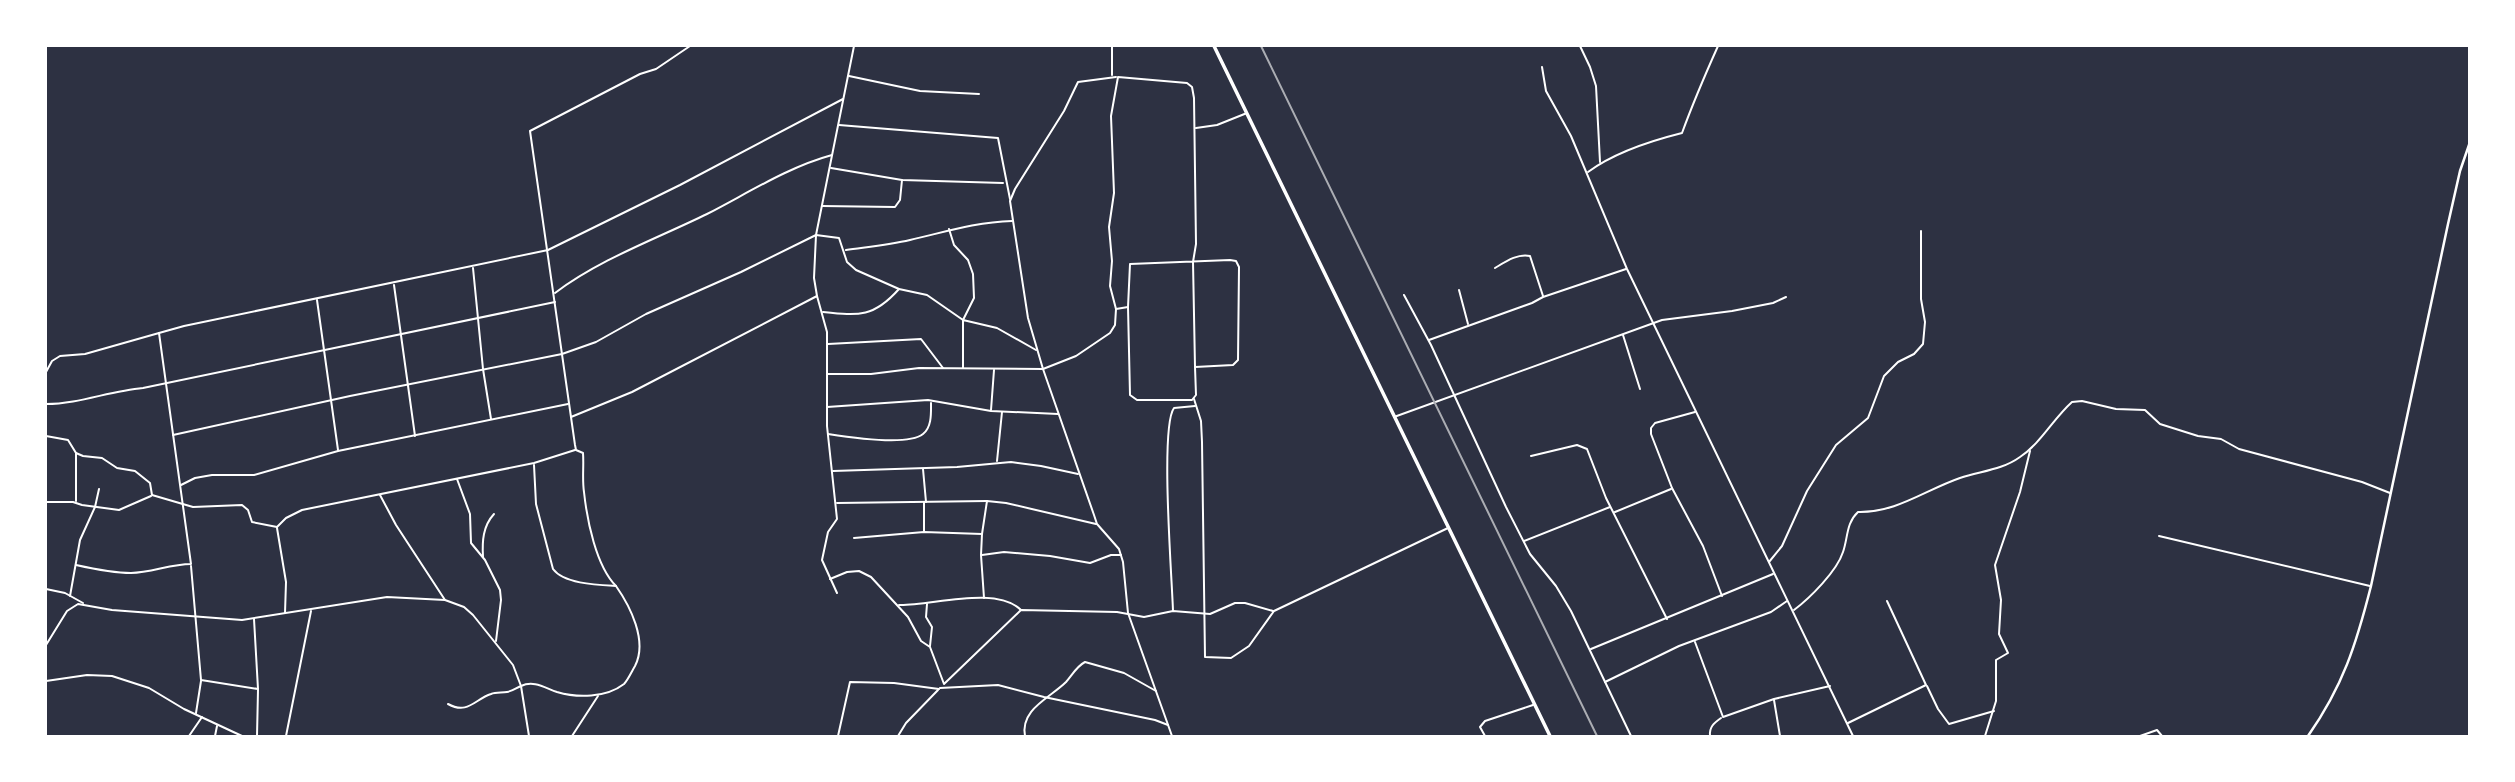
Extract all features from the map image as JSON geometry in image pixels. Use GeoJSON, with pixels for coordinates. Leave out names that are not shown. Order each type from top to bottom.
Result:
{"type":"FeatureCollection","features":[{"type":"Feature","properties":{"kind":"highway"},"geometry":{"type":"LineString","coordinates":[[1214,46],[1550,737]]}},
{"type":"Feature","properties":{"kind":"street"},"geometry":{"type":"LineString","coordinates":[[576,450],[530,131],[640,74],[656,69],[690,46]]}},
{"type":"Feature","properties":{"kind":"street"},"geometry":{"type":"LineString","coordinates":[[837,593],[822,560],[828,532],[837,522],[828,434],[827,344],[814,278],[816,234],[854,46]]}},
{"type":"Feature","properties":{"kind":"street"},"geometry":{"type":"LineString","coordinates":[[1112,46],[1112,76]]}},
{"type":"Feature","properties":{"kind":"street"},"geometry":{"type":"LineString","coordinates":[[1580,46],[1596,86],[1600,163]]}},
{"type":"Feature","properties":{"kind":"street"},"geometry":{"type":"LineString","coordinates":[[1587,174],[1600,163],[1651,142],[1682,134],[1695,94],[1703,85],[1718,46]]}},
{"type":"Feature","properties":{"kind":"street"},"geometry":{"type":"LineString","coordinates":[[1542,67],[1546,92],[1571,136],[1627,269],[1853,737]]}},
{"type":"Feature","properties":{"kind":"street"},"geometry":{"type":"LineString","coordinates":[[848,76],[920,91],[979,94]]}},
{"type":"Feature","properties":{"kind":"street"},"geometry":{"type":"LineString","coordinates":[[1010,201],[1079,82],[1112,76],[1191,85],[1195,128],[1194,399],[1201,421],[1202,442],[1205,657],[1231,658],[1249,646],[1274,611],[1449,528]]}},
{"type":"Feature","properties":{"kind":"street"},"geometry":{"type":"LineString","coordinates":[[827,373],[871,374],[919,368],[1043,369],[1076,356],[1110,333],[1116,322],[1116,309],[1110,286],[1112,261],[1109,227],[1114,193],[1111,116],[1118,77]]}},
{"type":"Feature","properties":{"kind":"street"},"geometry":{"type":"LineString","coordinates":[[46,372],[52,361],[60,356],[85,354],[184,326],[548,250],[689,181],[843,99]]}},
{"type":"Feature","properties":{"kind":"street"},"geometry":{"type":"LineString","coordinates":[[1195,128],[1217,125],[1247,113]]}},
{"type":"Feature","properties":{"kind":"street"},"geometry":{"type":"LineString","coordinates":[[838,125],[998,138],[1024,300],[1043,369],[1097,524],[1116,544],[1121,555],[1128,613],[1172,737]]}},
{"type":"Feature","properties":{"kind":"street"},"geometry":{"type":"LineString","coordinates":[[2308,737],[2335,695],[2347,669],[2371,586],[2448,224],[2469,142]]}},
{"type":"Feature","properties":{"kind":"street"},"geometry":{"type":"LineString","coordinates":[[554,293],[610,260],[789,171],[832,155]]}},
{"type":"Feature","properties":{"kind":"street"},"geometry":{"type":"LineString","coordinates":[[830,168],[902,180],[1005,183]]}},
{"type":"Feature","properties":{"kind":"street"},"geometry":{"type":"LineString","coordinates":[[821,206],[895,207],[900,200],[902,180]]}},
{"type":"Feature","properties":{"kind":"street"},"geometry":{"type":"LineString","coordinates":[[845,250],[900,243],[949,229],[992,221],[1013,221]]}},
{"type":"Feature","properties":{"kind":"street"},"geometry":{"type":"LineString","coordinates":[[949,229],[954,245],[968,260],[973,274],[974,298],[963,320],[963,369]]}},
{"type":"Feature","properties":{"kind":"street"},"geometry":{"type":"LineString","coordinates":[[1769,563],[1782,546],[1801,501],[1836,445],[1868,418],[1884,376],[1923,344],[1925,322],[1921,299],[1921,231]]}},
{"type":"Feature","properties":{"kind":"street"},"geometry":{"type":"LineString","coordinates":[[173,435],[562,354],[596,342],[646,314],[741,272],[816,234],[836,237],[845,250],[847,262],[856,270],[899,289],[927,295],[963,320],[997,328],[1038,351]]}},
{"type":"Feature","properties":{"kind":"street"},"geometry":{"type":"LineString","coordinates":[[1495,268],[1513,258],[1525,255],[1530,257],[1543,297]]}},
{"type":"Feature","properties":{"kind":"street"},"geometry":{"type":"LineString","coordinates":[[1194,399],[1137,400],[1131,397],[1128,307],[1130,264],[1236,261],[1238,360],[1233,365],[1195,367]]}},
{"type":"Feature","properties":{"kind":"street"},"geometry":{"type":"LineString","coordinates":[[472,267],[491,420]]}},
{"type":"Feature","properties":{"kind":"street"},"geometry":{"type":"LineString","coordinates":[[1429,340],[1627,269]]}},
{"type":"Feature","properties":{"kind":"street"},"geometry":{"type":"LineString","coordinates":[[394,284],[415,437]]}},
{"type":"Feature","properties":{"kind":"street"},"geometry":{"type":"LineString","coordinates":[[822,312],[851,314],[877,310],[899,289]]}},
{"type":"Feature","properties":{"kind":"street"},"geometry":{"type":"LineString","coordinates":[[1459,290],[1468,325]]}},
{"type":"Feature","properties":{"kind":"street"},"geometry":{"type":"LineString","coordinates":[[1404,295],[1429,340],[1523,541],[1572,611],[1630,737]]}},
{"type":"Feature","properties":{"kind":"street"},"geometry":{"type":"LineString","coordinates":[[570,417],[632,393],[817,296]]}},
{"type":"Feature","properties":{"kind":"street"},"geometry":{"type":"LineString","coordinates":[[1394,417],[1654,323],[1773,303],[1786,297]]}},
{"type":"Feature","properties":{"kind":"street"},"geometry":{"type":"LineString","coordinates":[[317,299],[338,451]]}},
{"type":"Feature","properties":{"kind":"street"},"geometry":{"type":"LineString","coordinates":[[46,404],[80,401],[120,390],[555,302]]}},
{"type":"Feature","properties":{"kind":"street"},"geometry":{"type":"LineString","coordinates":[[1116,309],[1128,307]]}},
{"type":"Feature","properties":{"kind":"street"},"geometry":{"type":"LineString","coordinates":[[159,333],[191,565],[201,680],[196,715]]}},
{"type":"Feature","properties":{"kind":"street"},"geometry":{"type":"LineString","coordinates":[[1623,334],[1640,389]]}},
{"type":"Feature","properties":{"kind":"street"},"geometry":{"type":"LineString","coordinates":[[827,344],[917,338],[926,343],[944,369]]}},
{"type":"Feature","properties":{"kind":"street"},"geometry":{"type":"LineString","coordinates":[[991,411],[994,369]]}},
{"type":"Feature","properties":{"kind":"street"},"geometry":{"type":"LineString","coordinates":[[827,407],[931,401],[991,411],[1059,414]]}},
{"type":"Feature","properties":{"kind":"street"},"geometry":{"type":"LineString","coordinates":[[828,434],[870,440],[915,438],[925,432],[929,425],[931,401]]}},
{"type":"Feature","properties":{"kind":"street"},"geometry":{"type":"LineString","coordinates":[[1792,612],[1804,602],[1843,554],[1849,525],[1858,512],[1892,509],[1924,492],[1962,478],[1992,472],[2018,459],[2030,450],[2072,402],[2082,401],[2116,409],[2145,410],[2160,424],[2198,436],[2221,439],[2239,449],[2362,482],[2391,494]]}},
{"type":"Feature","properties":{"kind":"street"},"geometry":{"type":"LineString","coordinates":[[180,486],[195,478],[212,475],[254,475],[338,451],[569,404]]}},
{"type":"Feature","properties":{"kind":"street"},"geometry":{"type":"LineString","coordinates":[[1173,611],[1168,475],[1169,418],[1177,406],[1196,406]]}},
{"type":"Feature","properties":{"kind":"street"},"geometry":{"type":"LineString","coordinates":[[997,462],[1002,412]]}},
{"type":"Feature","properties":{"kind":"street"},"geometry":{"type":"LineString","coordinates":[[1696,412],[1655,423],[1650,430],[1672,488],[1703,546],[1722,596]]}},
{"type":"Feature","properties":{"kind":"street"},"geometry":{"type":"LineString","coordinates":[[46,436],[68,440],[76,453],[76,502]]}},
{"type":"Feature","properties":{"kind":"street"},"geometry":{"type":"LineString","coordinates":[[1531,456],[1577,445],[1585,447],[1611,507],[1667,618]]}},
{"type":"Feature","properties":{"kind":"street"},"geometry":{"type":"LineString","coordinates":[[277,527],[286,518],[302,510],[534,463],[576,450],[583,453],[584,495],[599,559],[637,628],[639,657],[624,683],[598,695],[560,693],[532,683],[514,690],[489,694],[474,705],[447,704]]}},
{"type":"Feature","properties":{"kind":"street"},"geometry":{"type":"LineString","coordinates":[[1984,737],[1994,710],[1996,660],[2008,653],[1999,634],[2001,600],[1995,565],[2020,492],[2030,450]]}},
{"type":"Feature","properties":{"kind":"street"},"geometry":{"type":"LineString","coordinates":[[76,453],[102,458],[117,468],[140,474],[150,483],[152,495]]}},
{"type":"Feature","properties":{"kind":"street"},"geometry":{"type":"LineString","coordinates":[[832,471],[997,462],[1027,463],[1079,474]]}},
{"type":"Feature","properties":{"kind":"street"},"geometry":{"type":"LineString","coordinates":[[534,463],[536,504],[553,569],[559,575],[572,580],[616,586]]}},
{"type":"Feature","properties":{"kind":"street"},"geometry":{"type":"LineString","coordinates":[[923,468],[924,533]]}},
{"type":"Feature","properties":{"kind":"street"},"geometry":{"type":"LineString","coordinates":[[457,478],[470,514],[471,543],[483,558],[500,590],[496,642]]}},
{"type":"Feature","properties":{"kind":"street"},"geometry":{"type":"LineString","coordinates":[[1614,513],[1672,488]]}},
{"type":"Feature","properties":{"kind":"street"},"geometry":{"type":"LineString","coordinates":[[70,596],[82,532],[99,489]]}},
{"type":"Feature","properties":{"kind":"street"},"geometry":{"type":"LineString","coordinates":[[380,494],[396,525],[445,600]]}},
{"type":"Feature","properties":{"kind":"street"},"geometry":{"type":"LineString","coordinates":[[46,502],[76,502],[119,510],[152,495],[202,508],[242,505],[248,510],[250,519],[257,524],[277,527]]}},
{"type":"Feature","properties":{"kind":"street"},"geometry":{"type":"LineString","coordinates":[[836,503],[987,501],[1097,524]]}},
{"type":"Feature","properties":{"kind":"street"},"geometry":{"type":"LineString","coordinates":[[984,598],[981,555],[987,501]]}},
{"type":"Feature","properties":{"kind":"street"},"geometry":{"type":"LineString","coordinates":[[1523,541],[1611,507]]}},
{"type":"Feature","properties":{"kind":"street"},"geometry":{"type":"LineString","coordinates":[[483,558],[484,534],[488,521],[494,514]]}},
{"type":"Feature","properties":{"kind":"street"},"geometry":{"type":"LineString","coordinates":[[277,527],[286,582],[285,613]]}},
{"type":"Feature","properties":{"kind":"street"},"geometry":{"type":"LineString","coordinates":[[854,538],[924,533],[982,534]]}},
{"type":"Feature","properties":{"kind":"street"},"geometry":{"type":"LineString","coordinates":[[2159,536],[2371,586]]}},
{"type":"Feature","properties":{"kind":"street"},"geometry":{"type":"LineString","coordinates":[[981,555],[1004,552],[1033,554],[1087,563],[1111,555],[1121,555]]}},
{"type":"Feature","properties":{"kind":"street"},"geometry":{"type":"LineString","coordinates":[[76,565],[133,573],[179,564],[191,565]]}},
{"type":"Feature","properties":{"kind":"street"},"geometry":{"type":"LineString","coordinates":[[830,579],[847,572],[865,573],[908,617],[921,641],[930,647]]}},
{"type":"Feature","properties":{"kind":"street"},"geometry":{"type":"LineString","coordinates":[[1589,650],[1774,574]]}},
{"type":"Feature","properties":{"kind":"street"},"geometry":{"type":"LineString","coordinates":[[46,589],[85,604]]}},
{"type":"Feature","properties":{"kind":"street"},"geometry":{"type":"LineString","coordinates":[[46,646],[70,608],[78,604],[112,610],[242,620],[387,597],[445,600],[464,607],[513,665],[521,686],[529,737]]}},
{"type":"Feature","properties":{"kind":"street"},"geometry":{"type":"LineString","coordinates":[[897,605],[919,606],[984,598],[1015,604],[1021,610],[1128,613],[1144,617],[1173,611],[1206,614],[1219,612],[1235,603],[1274,611]]}},
{"type":"Feature","properties":{"kind":"street"},"geometry":{"type":"LineString","coordinates":[[1604,682],[1718,630],[1771,612],[1787,601]]}},
{"type":"Feature","properties":{"kind":"street"},"geometry":{"type":"LineString","coordinates":[[1887,601],[1938,709],[1949,724],[1994,710]]}},
{"type":"Feature","properties":{"kind":"street"},"geometry":{"type":"LineString","coordinates":[[928,603],[926,617],[932,627],[930,647],[944,684]]}},
{"type":"Feature","properties":{"kind":"street"},"geometry":{"type":"LineString","coordinates":[[286,737],[311,610]]}},
{"type":"Feature","properties":{"kind":"street"},"geometry":{"type":"LineString","coordinates":[[898,737],[906,723],[939,688],[1021,610]]}},
{"type":"Feature","properties":{"kind":"street"},"geometry":{"type":"LineString","coordinates":[[254,618],[258,689],[257,737]]}},
{"type":"Feature","properties":{"kind":"street"},"geometry":{"type":"LineString","coordinates":[[1695,640],[1723,717]]}},
{"type":"Feature","properties":{"kind":"street"},"geometry":{"type":"LineString","coordinates":[[1025,737],[1023,728],[1027,717],[1044,697],[1064,684],[1080,664],[1088,661],[1124,673],[1157,691]]}},
{"type":"Feature","properties":{"kind":"street"},"geometry":{"type":"LineString","coordinates":[[46,681],[87,675],[112,676],[149,688],[242,737]]}},
{"type":"Feature","properties":{"kind":"street"},"geometry":{"type":"LineString","coordinates":[[201,680],[258,689]]}},
{"type":"Feature","properties":{"kind":"street"},"geometry":{"type":"LineString","coordinates":[[838,737],[850,682],[939,688],[998,685],[1168,725]]}},
{"type":"Feature","properties":{"kind":"street"},"geometry":{"type":"LineString","coordinates":[[1847,723],[1926,685]]}},
{"type":"Feature","properties":{"kind":"street"},"geometry":{"type":"LineString","coordinates":[[1710,737],[1709,731],[1713,724],[1723,717],[1774,699],[1830,686]]}},
{"type":"Feature","properties":{"kind":"street"},"geometry":{"type":"LineString","coordinates":[[572,737],[598,695]]}},
{"type":"Feature","properties":{"kind":"street"},"geometry":{"type":"LineString","coordinates":[[1774,699],[1780,737]]}},
{"type":"Feature","properties":{"kind":"street"},"geometry":{"type":"LineString","coordinates":[[1485,737],[1480,727],[1485,722],[1534,705]]}},
{"type":"Feature","properties":{"kind":"street"},"geometry":{"type":"LineString","coordinates":[[190,737],[202,718]]}},
{"type":"Feature","properties":{"kind":"street"},"geometry":{"type":"LineString","coordinates":[[215,737],[217,725]]}},
{"type":"Feature","properties":{"kind":"street"},"geometry":{"type":"LineString","coordinates":[[2140,737],[2157,730],[2162,737]]}},
{"type":"Feature","properties":{"kind":"railway"},"geometry":{"type":"LineString","coordinates":[[1261,46],[1597,736]]}}]}
